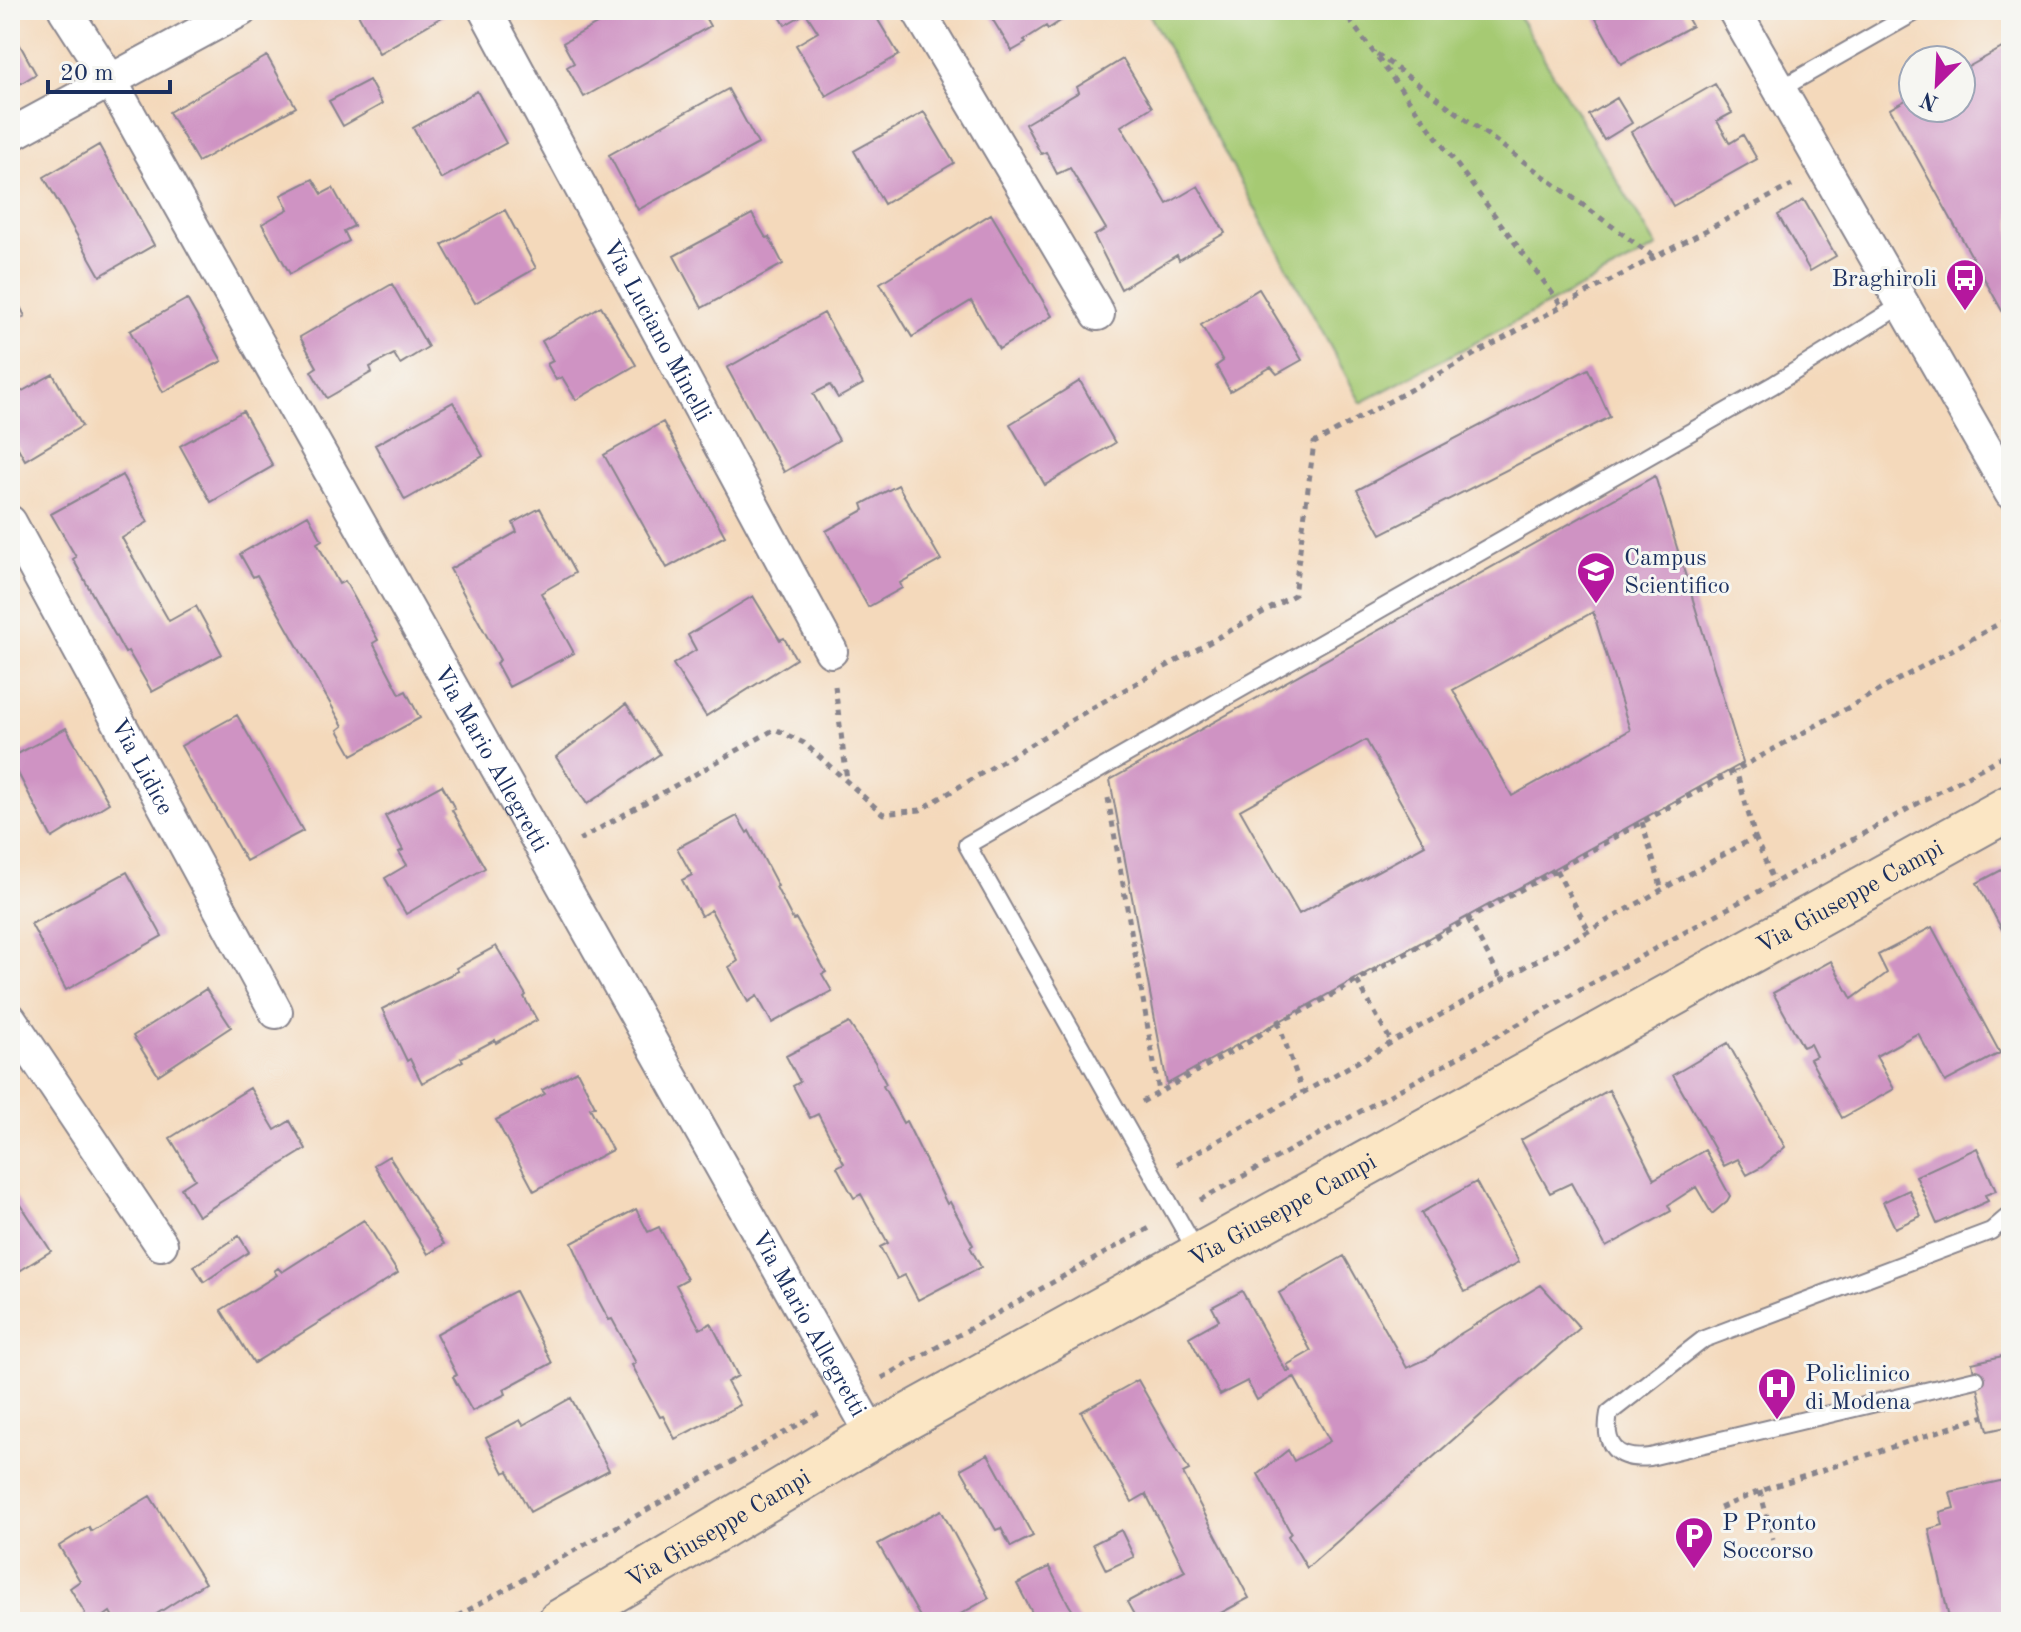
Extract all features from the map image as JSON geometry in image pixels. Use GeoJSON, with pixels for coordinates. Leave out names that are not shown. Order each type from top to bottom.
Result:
{"type":"FeatureCollection","features":[{"type":"Feature","properties":{"kind":"street","name":"Via Mario Allegretti"},"geometry":{"type":"LineString","coordinates":[[65,10],[110,80],[873,1436]]}},
{"type":"Feature","properties":{"kind":"street"},"geometry":{"type":"LineString","coordinates":[[10,135],[241,10]]}},
{"type":"Feature","properties":{"kind":"street","name":"Via Luciano Minelli"},"geometry":{"type":"LineString","coordinates":[[485,10],[831,651]]}},
{"type":"Feature","properties":{"kind":"street"},"geometry":{"type":"LineString","coordinates":[[918,10],[1098,314]]}},
{"type":"Feature","properties":{"kind":"street"},"geometry":{"type":"LineString","coordinates":[[1734,10],[2011,493]]}},
{"type":"Feature","properties":{"kind":"street","name":"Via Lidice"},"geometry":{"type":"LineString","coordinates":[[10,522],[276,1012]]}},
{"type":"Feature","properties":{"kind":"street","name":"Via Giuseppe Campi"},"geometry":{"type":"LineString","coordinates":[[560,1622],[873,1436],[2011,807]]}},
{"type":"Feature","properties":{"kind":"street"},"geometry":{"type":"LineString","coordinates":[[10,1019],[161,1244]]}},
{"type":"Feature","properties":{"kind":"lane"},"geometry":{"type":"LineString","coordinates":[[1780,89],[1919,10]]}},
{"type":"Feature","properties":{"kind":"lane"},"geometry":{"type":"LineString","coordinates":[[1199,1256],[967,845],[1773,385],[1903,304]]}},
{"type":"Feature","properties":{"kind":"lane"},"geometry":{"type":"LineString","coordinates":[[1976,1379],[1650,1457],[1638,1458],[1617,1451],[1608,1441],[1606,1429],[1609,1413],[1704,1339],[1991,1231],[2011,1214]]}},
{"type":"Feature","properties":{"kind":"path"},"geometry":{"type":"LineString","coordinates":[[1342,10],[1562,306]]}},
{"type":"Feature","properties":{"kind":"path"},"geometry":{"type":"LineString","coordinates":[[1372,50],[1654,257]]}},
{"type":"Feature","properties":{"kind":"path"},"geometry":{"type":"LineString","coordinates":[[547,858],[775,729],[804,743],[883,814],[920,810],[1092,708],[1294,595],[1314,443],[1562,306],[1825,168]]}},
{"type":"Feature","properties":{"kind":"path"},"geometry":{"type":"LineString","coordinates":[[1119,1114],[1254,1039],[1278,1022],[2011,617]]}},
{"type":"Feature","properties":{"kind":"path"},"geometry":{"type":"LineString","coordinates":[[831,651],[847,781]]}},
{"type":"Feature","properties":{"kind":"path"},"geometry":{"type":"LineString","coordinates":[[447,1622],[1176,1213],[2011,752]]}},
{"type":"Feature","properties":{"kind":"path"},"geometry":{"type":"LineString","coordinates":[[1736,770],[1755,837],[1774,882]]}},
{"type":"Feature","properties":{"kind":"path"},"geometry":{"type":"LineString","coordinates":[[1106,785],[1159,1092]]}},
{"type":"Feature","properties":{"kind":"path"},"geometry":{"type":"LineString","coordinates":[[1642,822],[1662,890]]}},
{"type":"Feature","properties":{"kind":"path"},"geometry":{"type":"LineString","coordinates":[[1154,1177],[1755,837]]}},
{"type":"Feature","properties":{"kind":"path"},"geometry":{"type":"LineString","coordinates":[[1556,870],[1589,931]]}},
{"type":"Feature","properties":{"kind":"path"},"geometry":{"type":"LineString","coordinates":[[1468,919],[1502,981]]}},
{"type":"Feature","properties":{"kind":"path"},"geometry":{"type":"LineString","coordinates":[[1357,981],[1392,1043]]}},
{"type":"Feature","properties":{"kind":"path"},"geometry":{"type":"LineString","coordinates":[[1278,1022],[1303,1093]]}},
{"type":"Feature","properties":{"kind":"path"},"geometry":{"type":"LineString","coordinates":[[1720,1508],[1760,1491],[1985,1416]]}},
{"type":"Feature","properties":{"kind":"path"},"geometry":{"type":"LineString","coordinates":[[1760,1491],[1773,1539]]}},
{"type":"Feature","properties":{"kind":"green space"},"geometry":{"type":"Polygon","coordinates":[[[1147,10],[1515,10],[1657,247],[1361,403],[1147,10]]]}},
{"type":"Feature","properties":{"kind":"building"},"geometry":{"type":"Polygon","coordinates":[[[356,10],[454,10],[379,53],[356,10]]]}},
{"type":"Feature","properties":{"kind":"building"},"geometry":{"type":"Polygon","coordinates":[[[622,10],[701,10],[710,26],[584,97],[567,67],[574,63],[563,43],[622,10]]]}},
{"type":"Feature","properties":{"kind":"building"},"geometry":{"type":"Polygon","coordinates":[[[776,10],[872,10],[899,55],[826,96],[796,45],[818,32],[806,13],[785,25],[776,10]]]}},
{"type":"Feature","properties":{"kind":"building"},"geometry":{"type":"Polygon","coordinates":[[[1067,10],[1068,16],[1048,29],[1046,26],[1012,51],[988,12],[1067,10]]]}},
{"type":"Feature","properties":{"kind":"building"},"geometry":{"type":"Polygon","coordinates":[[[1612,10],[1683,10],[1692,26],[1621,64],[1596,19],[1612,10]]]}},
{"type":"Feature","properties":{"kind":"building"},"geometry":{"type":"Polygon","coordinates":[[[10,27],[36,74],[10,90],[10,27]]]}},
{"type":"Feature","properties":{"kind":"building"},"geometry":{"type":"Polygon","coordinates":[[[2011,43],[2011,327],[1898,124],[1977,124],[1977,62],[2011,43]]]}},
{"type":"Feature","properties":{"kind":"building"},"geometry":{"type":"Polygon","coordinates":[[[267,56],[296,107],[198,162],[169,112],[267,56]]]}},
{"type":"Feature","properties":{"kind":"building"},"geometry":{"type":"Polygon","coordinates":[[[1123,59],[1152,107],[1121,126],[1167,204],[1198,186],[1225,233],[1179,260],[1177,255],[1121,289],[1094,236],[1106,229],[1070,168],[1057,174],[1046,152],[1041,154],[1025,124],[1079,92],[1077,87],[1123,59]]]}},
{"type":"Feature","properties":{"kind":"building"},"geometry":{"type":"Polygon","coordinates":[[[369,80],[382,104],[343,126],[329,101],[369,80]]]}},
{"type":"Feature","properties":{"kind":"building"},"geometry":{"type":"Polygon","coordinates":[[[1715,84],[1732,113],[1717,121],[1730,143],[1743,135],[1757,159],[1673,206],[1631,132],[1715,84]]]}},
{"type":"Feature","properties":{"kind":"building"},"geometry":{"type":"Polygon","coordinates":[[[728,89],[758,144],[638,210],[609,155],[728,89]]]}},
{"type":"Feature","properties":{"kind":"building"},"geometry":{"type":"Polygon","coordinates":[[[477,91],[506,143],[441,179],[413,128],[477,91]]]}},
{"type":"Feature","properties":{"kind":"building"},"geometry":{"type":"Polygon","coordinates":[[[1617,98],[1632,123],[1604,140],[1589,115],[1617,98]]]}},
{"type":"Feature","properties":{"kind":"building"},"geometry":{"type":"Polygon","coordinates":[[[1897,105],[1897,122],[1890,109],[1897,105]]]}},
{"type":"Feature","properties":{"kind":"building"},"geometry":{"type":"Polygon","coordinates":[[[924,112],[954,163],[884,204],[854,151],[924,112]]]}},
{"type":"Feature","properties":{"kind":"building"},"geometry":{"type":"Polygon","coordinates":[[[99,145],[154,245],[100,276],[44,177],[99,145]]]}},
{"type":"Feature","properties":{"kind":"building"},"geometry":{"type":"Polygon","coordinates":[[[313,179],[322,194],[333,188],[354,226],[344,231],[349,241],[290,274],[262,224],[288,209],[281,195],[313,179]]]}},
{"type":"Feature","properties":{"kind":"building"},"geometry":{"type":"Polygon","coordinates":[[[1804,200],[1836,256],[1810,271],[1778,215],[1804,200]]]}},
{"type":"Feature","properties":{"kind":"building"},"geometry":{"type":"Polygon","coordinates":[[[505,210],[536,268],[475,303],[442,245],[505,210]]]}},
{"type":"Feature","properties":{"kind":"building"},"geometry":{"type":"Polygon","coordinates":[[[752,214],[783,264],[702,308],[674,256],[752,214]]]}},
{"type":"Feature","properties":{"kind":"building"},"geometry":{"type":"Polygon","coordinates":[[[991,214],[1052,316],[999,349],[971,301],[912,337],[880,283],[991,214]]]}},
{"type":"Feature","properties":{"kind":"building"},"geometry":{"type":"Polygon","coordinates":[[[392,284],[428,347],[400,364],[394,354],[370,367],[372,372],[327,398],[311,371],[317,367],[300,337],[392,284]]]}},
{"type":"Feature","properties":{"kind":"building"},"geometry":{"type":"Polygon","coordinates":[[[10,288],[25,316],[10,325],[10,288]]]}},
{"type":"Feature","properties":{"kind":"building"},"geometry":{"type":"Polygon","coordinates":[[[1259,289],[1302,360],[1277,374],[1271,367],[1230,391],[1216,366],[1223,361],[1201,325],[1259,289]]]}},
{"type":"Feature","properties":{"kind":"building"},"geometry":{"type":"Polygon","coordinates":[[[187,299],[222,361],[163,392],[130,331],[187,299]]]}},
{"type":"Feature","properties":{"kind":"building"},"geometry":{"type":"Polygon","coordinates":[[[601,306],[636,365],[576,400],[562,377],[556,380],[547,364],[553,361],[542,341],[601,306]]]}},
{"type":"Feature","properties":{"kind":"building"},"geometry":{"type":"Polygon","coordinates":[[[824,313],[863,384],[838,398],[830,385],[813,394],[839,440],[784,472],[727,368],[824,313]]]}},
{"type":"Feature","properties":{"kind":"building"},"geometry":{"type":"Polygon","coordinates":[[[1588,369],[1610,417],[1381,534],[1357,490],[1588,369]]]}},
{"type":"Feature","properties":{"kind":"building"},"geometry":{"type":"Polygon","coordinates":[[[53,374],[82,426],[25,460],[10,434],[10,398],[53,374]]]}},
{"type":"Feature","properties":{"kind":"building"},"geometry":{"type":"Polygon","coordinates":[[[1080,381],[1115,443],[1045,485],[1010,424],[1080,381]]]}},
{"type":"Feature","properties":{"kind":"building"},"geometry":{"type":"Polygon","coordinates":[[[453,402],[483,456],[405,500],[375,445],[453,402]]]}},
{"type":"Feature","properties":{"kind":"building"},"geometry":{"type":"Polygon","coordinates":[[[243,411],[273,466],[211,502],[180,446],[243,411]]]}},
{"type":"Feature","properties":{"kind":"building"},"geometry":{"type":"Polygon","coordinates":[[[663,422],[725,536],[667,568],[604,455],[663,422]]]}},
{"type":"Feature","properties":{"kind":"building"},"geometry":{"type":"Polygon","coordinates":[[[122,475],[148,522],[122,538],[169,621],[196,606],[222,654],[152,692],[128,651],[125,653],[51,514],[122,475]]]}},
{"type":"Feature","properties":{"kind":"building"},"geometry":{"type":"Polygon","coordinates":[[[1655,476],[1743,763],[1167,1084],[1110,780],[1655,476]],[[1593,612],[1453,690],[1512,796],[1630,730],[1593,612]],[[1366,740],[1240,810],[1299,914],[1425,845],[1366,740]]]}},
{"type":"Feature","properties":{"kind":"building"},"geometry":{"type":"Polygon","coordinates":[[[898,485],[941,560],[900,583],[902,588],[868,607],[826,531],[864,510],[862,504],[898,485]]]}},
{"type":"Feature","properties":{"kind":"building"},"geometry":{"type":"Polygon","coordinates":[[[540,508],[575,573],[541,593],[574,653],[509,687],[496,663],[500,660],[450,569],[517,532],[513,523],[540,508]]]}},
{"type":"Feature","properties":{"kind":"building"},"geometry":{"type":"Polygon","coordinates":[[[308,515],[322,540],[317,543],[339,584],[345,581],[378,640],[373,643],[400,694],[406,691],[420,718],[352,755],[338,730],[343,726],[257,575],[253,577],[240,554],[308,515]]]}},
{"type":"Feature","properties":{"kind":"building"},"geometry":{"type":"Polygon","coordinates":[[[753,596],[780,640],[784,638],[796,659],[706,716],[673,664],[696,650],[688,635],[753,596]]]}},
{"type":"Feature","properties":{"kind":"building"},"geometry":{"type":"Polygon","coordinates":[[[626,704],[660,754],[587,804],[556,757],[626,704]]]}},
{"type":"Feature","properties":{"kind":"building"},"geometry":{"type":"Polygon","coordinates":[[[237,715],[303,831],[246,861],[181,746],[237,715]]]}},
{"type":"Feature","properties":{"kind":"building"},"geometry":{"type":"Polygon","coordinates":[[[66,728],[109,803],[52,838],[10,758],[66,728]]]}},
{"type":"Feature","properties":{"kind":"building"},"geometry":{"type":"Polygon","coordinates":[[[442,785],[455,809],[452,810],[485,868],[406,914],[385,878],[407,865],[399,852],[403,850],[385,816],[442,785]]]}},
{"type":"Feature","properties":{"kind":"building"},"geometry":{"type":"Polygon","coordinates":[[[737,816],[747,833],[749,831],[793,920],[796,919],[826,972],[822,974],[832,991],[772,1023],[757,996],[748,1002],[729,967],[738,961],[711,910],[701,916],[682,880],[692,875],[677,848],[737,816]]]}},
{"type":"Feature","properties":{"kind":"building"},"geometry":{"type":"Polygon","coordinates":[[[2011,865],[2011,937],[2007,939],[1977,883],[2011,865]]]}},
{"type":"Feature","properties":{"kind":"building"},"geometry":{"type":"Polygon","coordinates":[[[127,872],[162,936],[66,990],[31,924],[127,872]]]}},
{"type":"Feature","properties":{"kind":"building"},"geometry":{"type":"Polygon","coordinates":[[[1932,927],[2000,1053],[1945,1082],[1918,1033],[1876,1056],[1894,1089],[1842,1118],[1810,1059],[1816,1056],[1810,1044],[1803,1047],[1773,993],[1831,961],[1852,999],[1887,973],[1878,955],[1932,927]]]}},
{"type":"Feature","properties":{"kind":"building"},"geometry":{"type":"Polygon","coordinates":[[[496,946],[526,995],[524,997],[537,1020],[461,1058],[463,1061],[422,1083],[410,1059],[407,1061],[382,1009],[458,971],[456,968],[496,946]]]}},
{"type":"Feature","properties":{"kind":"building"},"geometry":{"type":"Polygon","coordinates":[[[206,989],[231,1027],[158,1075],[133,1036],[206,989]]]}},
{"type":"Feature","properties":{"kind":"building"},"geometry":{"type":"Polygon","coordinates":[[[849,1023],[875,1062],[886,1084],[883,1086],[903,1123],[906,1121],[947,1204],[950,1202],[981,1267],[918,1300],[905,1275],[897,1279],[880,1247],[888,1243],[861,1194],[854,1198],[845,1182],[837,1167],[844,1163],[818,1114],[810,1118],[793,1086],[800,1082],[786,1056],[849,1023]]]}},
{"type":"Feature","properties":{"kind":"building"},"geometry":{"type":"Polygon","coordinates":[[[1728,1043],[1785,1147],[1762,1167],[1747,1175],[1738,1159],[1724,1166],[1673,1075],[1728,1043]]]}},
{"type":"Feature","properties":{"kind":"building"},"geometry":{"type":"Polygon","coordinates":[[[577,1071],[595,1106],[590,1108],[612,1150],[534,1191],[496,1120],[545,1094],[542,1090],[577,1071]]]}},
{"type":"Feature","properties":{"kind":"building"},"geometry":{"type":"Polygon","coordinates":[[[250,1088],[275,1130],[290,1121],[306,1149],[198,1216],[181,1188],[195,1179],[170,1138],[250,1088]]]}},
{"type":"Feature","properties":{"kind":"building"},"geometry":{"type":"Polygon","coordinates":[[[1609,1090],[1654,1179],[1705,1150],[1730,1196],[1727,1201],[1712,1214],[1696,1187],[1668,1205],[1671,1211],[1606,1247],[1571,1183],[1550,1193],[1521,1140],[1609,1090]]]}},
{"type":"Feature","properties":{"kind":"building"},"geometry":{"type":"Polygon","coordinates":[[[1977,1148],[1996,1191],[1985,1195],[1988,1201],[1937,1224],[1916,1176],[1977,1148]]]}},
{"type":"Feature","properties":{"kind":"building"},"geometry":{"type":"Polygon","coordinates":[[[389,1156],[444,1244],[428,1254],[374,1165],[389,1156]]]}},
{"type":"Feature","properties":{"kind":"building"},"geometry":{"type":"Polygon","coordinates":[[[1476,1182],[1519,1262],[1465,1292],[1421,1213],[1476,1182]]]}},
{"type":"Feature","properties":{"kind":"building"},"geometry":{"type":"Polygon","coordinates":[[[10,1188],[51,1251],[10,1277],[10,1188]]]}},
{"type":"Feature","properties":{"kind":"building"},"geometry":{"type":"Polygon","coordinates":[[[1909,1190],[1921,1216],[1895,1228],[1883,1202],[1909,1190]]]}},
{"type":"Feature","properties":{"kind":"building"},"geometry":{"type":"Polygon","coordinates":[[[636,1209],[648,1232],[659,1227],[687,1279],[676,1285],[700,1329],[711,1323],[738,1376],[727,1382],[740,1405],[675,1439],[632,1365],[636,1363],[595,1294],[572,1243],[636,1209]]]}},
{"type":"Feature","properties":{"kind":"building"},"geometry":{"type":"Polygon","coordinates":[[[364,1220],[398,1273],[254,1363],[221,1310],[277,1275],[274,1271],[278,1268],[282,1272],[364,1220]]]}},
{"type":"Feature","properties":{"kind":"building"},"geometry":{"type":"Polygon","coordinates":[[[239,1236],[249,1252],[204,1282],[194,1266],[239,1236]]]}},
{"type":"Feature","properties":{"kind":"building"},"geometry":{"type":"Polygon","coordinates":[[[1344,1256],[1407,1368],[1429,1358],[1460,1334],[1541,1285],[1580,1328],[1307,1568],[1258,1474],[1288,1450],[1294,1461],[1330,1441],[1294,1377],[1257,1400],[1247,1381],[1220,1395],[1189,1337],[1219,1320],[1212,1307],[1242,1291],[1286,1371],[1290,1371],[1287,1365],[1311,1351],[1279,1293],[1344,1256]]]}},
{"type":"Feature","properties":{"kind":"building"},"geometry":{"type":"Polygon","coordinates":[[[515,1291],[552,1363],[504,1389],[506,1394],[472,1411],[453,1377],[457,1375],[436,1334],[515,1291]]]}},
{"type":"Feature","properties":{"kind":"building"},"geometry":{"type":"Polygon","coordinates":[[[2011,1354],[2011,1426],[1988,1431],[1972,1363],[2011,1354]]]}},
{"type":"Feature","properties":{"kind":"building"},"geometry":{"type":"Polygon","coordinates":[[[1138,1380],[1189,1470],[1183,1473],[1249,1598],[1204,1622],[1138,1622],[1127,1602],[1185,1571],[1146,1494],[1132,1502],[1081,1412],[1138,1380]]]}},
{"type":"Feature","properties":{"kind":"building"},"geometry":{"type":"Polygon","coordinates":[[[571,1398],[609,1470],[530,1512],[508,1471],[504,1473],[486,1438],[520,1420],[523,1425],[571,1398]]]}},
{"type":"Feature","properties":{"kind":"building"},"geometry":{"type":"Polygon","coordinates":[[[988,1454],[1033,1536],[1011,1547],[1001,1528],[996,1530],[961,1469],[988,1454]]]}},
{"type":"Feature","properties":{"kind":"building"},"geometry":{"type":"Polygon","coordinates":[[[2011,1472],[2011,1622],[1950,1622],[1929,1529],[1943,1525],[1940,1512],[1954,1508],[1950,1492],[2005,1480],[2004,1474],[2011,1472]]]}},
{"type":"Feature","properties":{"kind":"building"},"geometry":{"type":"Polygon","coordinates":[[[150,1496],[205,1583],[144,1622],[116,1622],[110,1612],[96,1622],[80,1622],[85,1613],[70,1588],[80,1581],[59,1546],[150,1496]]]}},
{"type":"Feature","properties":{"kind":"building"},"geometry":{"type":"Polygon","coordinates":[[[941,1510],[989,1598],[946,1622],[923,1622],[878,1544],[941,1510]]]}},
{"type":"Feature","properties":{"kind":"building"},"geometry":{"type":"Polygon","coordinates":[[[1121,1530],[1134,1557],[1106,1570],[1093,1544],[1121,1530]]]}},
{"type":"Feature","properties":{"kind":"building"},"geometry":{"type":"Polygon","coordinates":[[[1049,1567],[1080,1622],[1037,1622],[1017,1584],[1049,1567]]]}},
{"type":"Feature","properties":{"kind":"place","name":"Braghiroli"},"geometry":{"type":"Point","coordinates":[1965,312]}},
{"type":"Feature","properties":{"kind":"place","name":"Campus Scientifico"},"geometry":{"type":"Point","coordinates":[1596,605]}},
{"type":"Feature","properties":{"kind":"place","name":"Policlinico di Modena"},"geometry":{"type":"Point","coordinates":[1777,1421]}},
{"type":"Feature","properties":{"kind":"place","name":"P Pronto Soccorso"},"geometry":{"type":"Point","coordinates":[1694,1570]}}]}
